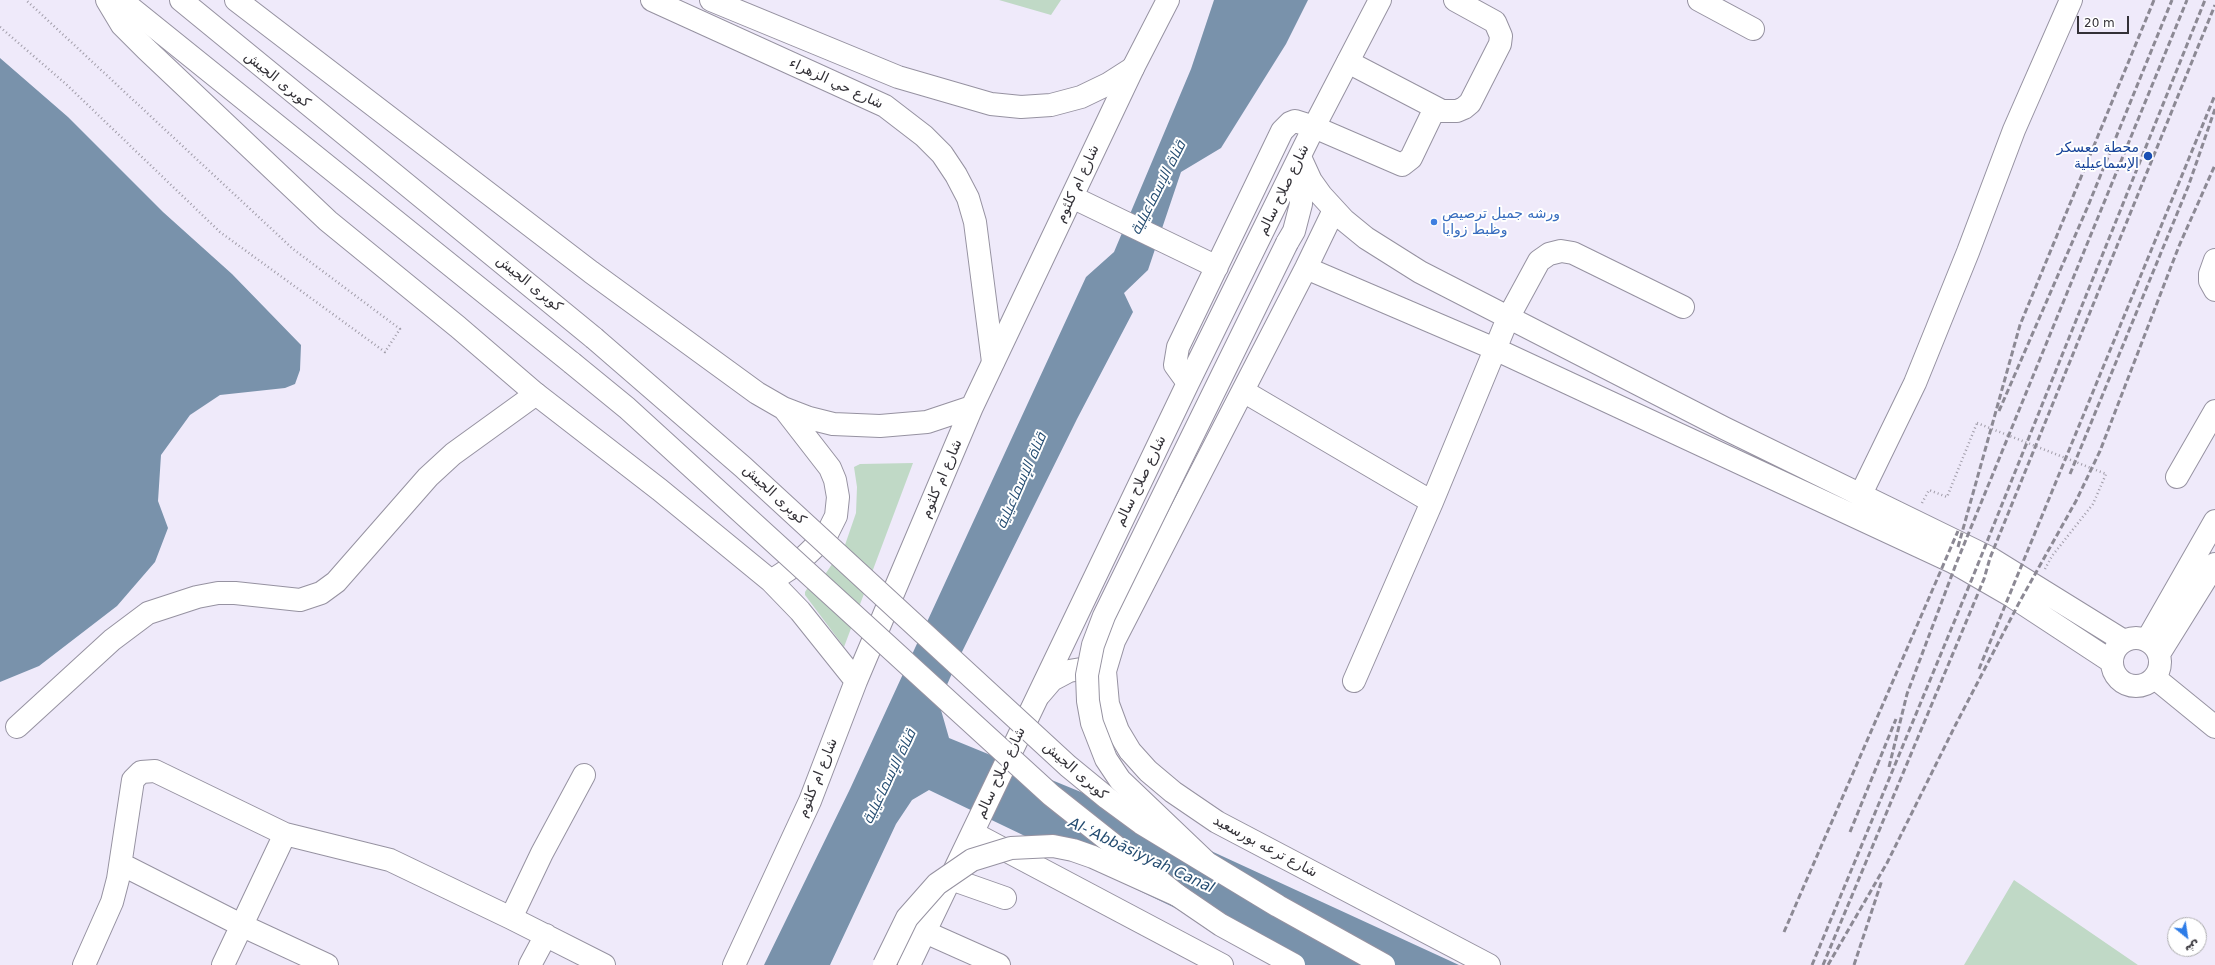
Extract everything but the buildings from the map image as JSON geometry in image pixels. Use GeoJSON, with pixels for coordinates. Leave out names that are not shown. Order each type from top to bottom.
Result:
{"type":"FeatureCollection","features":[{"type":"Feature","properties":{"kind":"main road"},"geometry":{"type":"LineString","coordinates":[[107,0],[122,25],[328,221],[458,327],[536,394],[660,490],[771,581],[800,611],[856,681]]}},
{"type":"Feature","properties":{"kind":"main road"},"geometry":{"type":"LineString","coordinates":[[121,0],[633,414],[1051,795],[1177,895],[1221,925],[1294,965]]}},
{"type":"Feature","properties":{"kind":"main road","name":"كوبرى الجيش"},"geometry":{"type":"LineString","coordinates":[[181,0],[594,338],[744,467],[1068,766],[1141,823],[1278,906],[1384,965]]}},
{"type":"Feature","properties":{"kind":"main road"},"geometry":{"type":"LineString","coordinates":[[236,0],[591,272],[757,393],[783,408],[809,418],[833,424],[880,426],[927,422],[972,407]]}},
{"type":"Feature","properties":{"kind":"main road","name":"شارع حي الزهراء"},"geometry":{"type":"LineString","coordinates":[[652,0],[885,106],[924,136],[942,154],[956,175],[968,198],[976,222],[993,362]]}},
{"type":"Feature","properties":{"kind":"main road","name":"شارع حي الزهراء"},"geometry":{"type":"LineString","coordinates":[[711,0],[898,77],[991,104],[1021,107],[1051,105],[1081,97],[1108,84],[1134,68]]}},
{"type":"Feature","properties":{"kind":"main road","name":"شارع ام كلثوم"},"geometry":{"type":"LineString","coordinates":[[734,965],[810,801],[856,681],[972,407],[1168,0]]}},
{"type":"Feature","properties":{"kind":"main road","name":"شارع صلاح سالم"},"geometry":{"type":"LineString","coordinates":[[909,965],[1188,383],[1314,127],[1380,0]]}},
{"type":"Feature","properties":{"kind":"main road"},"geometry":{"type":"LineString","coordinates":[[1348,62],[1435,108],[1442,111],[1457,111],[1470,103],[1500,44],[1501,36],[1495,22],[1455,0]]}},
{"type":"Feature","properties":{"kind":"main road"},"geometry":{"type":"LineString","coordinates":[[1699,0],[1753,29]]}},
{"type":"Feature","properties":{"kind":"main road"},"geometry":{"type":"LineString","coordinates":[[1861,494],[1915,384],[1968,252],[2014,130],[2071,0]]}},
{"type":"Feature","properties":{"kind":"main road"},"geometry":{"type":"LineString","coordinates":[[885,106],[898,77]]}},
{"type":"Feature","properties":{"kind":"main road"},"geometry":{"type":"LineString","coordinates":[[1188,383],[1176,365],[1176,352],[1285,126],[1295,121],[1314,127],[1402,164],[1409,162],[1435,108]]}},
{"type":"Feature","properties":{"kind":"main road"},"geometry":{"type":"LineString","coordinates":[[1299,160],[1311,181],[1334,210],[1361,234],[1389,253],[1508,318],[1784,457],[1990,558],[2124,641]]}},
{"type":"Feature","properties":{"kind":"main road"},"geometry":{"type":"LineString","coordinates":[[1205,861],[1120,780],[1106,759],[1092,722],[1088,701],[1087,674],[1093,645],[1104,616],[1286,243],[1294,231],[1301,204],[1299,160]]}},
{"type":"Feature","properties":{"kind":"main road"},"geometry":{"type":"LineString","coordinates":[[1072,198],[1217,267]]}},
{"type":"Feature","properties":{"kind":"main road"},"geometry":{"type":"LineString","coordinates":[[1039,695],[1052,680],[1069,670],[1087,668],[1105,671],[1114,641],[1306,268],[1334,210]]}},
{"type":"Feature","properties":{"kind":"main road"},"geometry":{"type":"LineString","coordinates":[[1354,681],[1432,502],[1508,318],[1539,261],[1549,254],[1561,251],[1573,253],[1683,307]]}},
{"type":"Feature","properties":{"kind":"main road"},"geometry":{"type":"LineString","coordinates":[[2215,260],[2210,274],[2210,281],[2215,290]]}},
{"type":"Feature","properties":{"kind":"main road"},"geometry":{"type":"LineString","coordinates":[[1306,268],[1495,349],[1774,477],[1956,564],[2010,595],[2112,662]]}},
{"type":"Feature","properties":{"kind":"main road"},"geometry":{"type":"LineString","coordinates":[[1243,391],[1432,502]]}},
{"type":"Feature","properties":{"kind":"main road"},"geometry":{"type":"LineString","coordinates":[[18,727],[112,640],[148,613],[197,597],[218,594],[235,593],[300,600],[321,592],[336,582],[428,477],[453,454],[536,394]]}},
{"type":"Feature","properties":{"kind":"main road"},"geometry":{"type":"LineString","coordinates":[[771,581],[797,564],[826,536],[836,516],[838,497],[835,480],[830,468],[783,408]]}},
{"type":"Feature","properties":{"kind":"main road"},"geometry":{"type":"LineString","coordinates":[[2177,477],[2215,411]]}},
{"type":"Feature","properties":{"kind":"main road"},"geometry":{"type":"LineString","coordinates":[[1774,477],[1784,457]]}},
{"type":"Feature","properties":{"kind":"main road"},"geometry":{"type":"LineString","coordinates":[[2153,647],[2209,545],[2215,521]]}},
{"type":"Feature","properties":{"kind":"main road"},"geometry":{"type":"LineString","coordinates":[[2153,647],[2215,564]]}},
{"type":"Feature","properties":{"kind":"main road"},"geometry":{"type":"LineString","coordinates":[[2139,638],[2153,647],[2160,667],[2155,678],[2140,686],[2124,683],[2113,671],[2112,662],[2116,650],[2124,641],[2139,638]]}},
{"type":"Feature","properties":{"kind":"main road","name":"شارع ترعه بورسعيد"},"geometry":{"type":"LineString","coordinates":[[1105,671],[1108,704],[1118,730],[1130,751],[1173,792],[1223,826],[1489,965]]}},
{"type":"Feature","properties":{"kind":"main road"},"geometry":{"type":"LineString","coordinates":[[2155,678],[2215,727]]}},
{"type":"Feature","properties":{"kind":"main road"},"geometry":{"type":"LineString","coordinates":[[84,965],[112,902],[121,864],[132,780],[141,772],[155,771],[285,834],[390,860],[512,918],[604,965]]}},
{"type":"Feature","properties":{"kind":"main road"},"geometry":{"type":"LineString","coordinates":[[512,918],[542,854],[584,775]]}},
{"type":"Feature","properties":{"kind":"main road"},"geometry":{"type":"LineString","coordinates":[[223,965],[243,926],[285,834]]}},
{"type":"Feature","properties":{"kind":"main road"},"geometry":{"type":"LineString","coordinates":[[973,834],[1222,965]]}},
{"type":"Feature","properties":{"kind":"main road"},"geometry":{"type":"LineString","coordinates":[[884,965],[907,918],[937,884],[972,860],[1011,848],[1053,846],[1073,850],[1093,857],[1177,895]]}},
{"type":"Feature","properties":{"kind":"main road"},"geometry":{"type":"LineString","coordinates":[[121,864],[243,926],[327,965]]}},
{"type":"Feature","properties":{"kind":"main road"},"geometry":{"type":"LineString","coordinates":[[951,879],[1005,898]]}},
{"type":"Feature","properties":{"kind":"main road"},"geometry":{"type":"LineString","coordinates":[[925,932],[1000,965]]}},
{"type":"Feature","properties":{"kind":"main road"},"geometry":{"type":"LineString","coordinates":[[530,965],[546,935]]}},
{"type":"Feature","properties":{"kind":"path"},"geometry":{"type":"LineString","coordinates":[[0,27],[67,85],[220,232],[385,352],[400,329],[293,249],[26,0]]}},
{"type":"Feature","properties":{"kind":"path"},"geometry":{"type":"LineString","coordinates":[[1914,520],[1929,490],[1947,497],[1977,423],[2106,474],[2093,504],[2052,556],[2035,586]]}},
{"type":"Feature","properties":{"kind":"green space"},"geometry":{"type":"Polygon","coordinates":[[[999,0],[1061,0],[1051,15],[999,0]]]}},
{"type":"Feature","properties":{"kind":"green space"},"geometry":{"type":"Polygon","coordinates":[[[913,463],[844,647],[805,595],[805,592],[809,586],[826,573],[845,545],[856,513],[857,487],[854,467],[860,464],[913,463]]]}},
{"type":"Feature","properties":{"kind":"green space"},"geometry":{"type":"Polygon","coordinates":[[[2014,880],[2138,965],[1964,965],[2014,880]]]}},
{"type":"Feature","properties":{"kind":"water"},"geometry":{"type":"Polygon","coordinates":[[[1214,0],[1308,0],[1286,44],[1221,148],[1181,172],[1148,270],[1124,293],[1133,312],[1077,419],[957,662],[939,703],[949,738],[1098,799],[1459,965],[1294,965],[929,790],[912,800],[896,824],[830,965],[764,965],[850,789],[1086,277],[1114,252],[1191,69],[1214,0]]]}},
{"type":"Feature","properties":{"kind":"water"},"geometry":{"type":"Polygon","coordinates":[[[0,58],[68,117],[163,212],[232,274],[301,345],[300,370],[295,384],[285,388],[220,395],[190,415],[161,455],[158,501],[168,528],[155,562],[117,606],[39,666],[0,682],[0,58]]]}},
{"type":"Feature","properties":{"kind":"railway"},"geometry":{"type":"LineString","coordinates":[[1958,547],[2020,325],[2154,0]]}},
{"type":"Feature","properties":{"kind":"railway"},"geometry":{"type":"LineString","coordinates":[[1999,411],[2088,206],[2172,0]]}},
{"type":"Feature","properties":{"kind":"railway"},"geometry":{"type":"LineString","coordinates":[[1889,767],[1907,694],[1956,564],[2187,0]]}},
{"type":"Feature","properties":{"kind":"railway"},"geometry":{"type":"LineString","coordinates":[[1812,965],[1974,574],[2205,0]]}},
{"type":"Feature","properties":{"kind":"railway"},"geometry":{"type":"LineString","coordinates":[[1823,965],[1984,579],[1990,558],[2215,5]]}},
{"type":"Feature","properties":{"kind":"railway"},"geometry":{"type":"LineString","coordinates":[[1979,669],[2215,95]]}},
{"type":"Feature","properties":{"kind":"railway"},"geometry":{"type":"LineString","coordinates":[[2070,474],[2188,187],[2215,109]]}},
{"type":"Feature","properties":{"kind":"railway"},"geometry":{"type":"LineString","coordinates":[[1828,965],[1887,863],[1956,724],[2020,601],[2076,501],[2100,451],[2179,246],[2215,165]]}},
{"type":"Feature","properties":{"kind":"railway"},"geometry":{"type":"LineString","coordinates":[[1784,932],[1958,531]]}},
{"type":"Feature","properties":{"kind":"railway"},"geometry":{"type":"LineString","coordinates":[[1850,832],[1896,719]]}},
{"type":"Feature","properties":{"kind":"railway"},"geometry":{"type":"LineString","coordinates":[[1854,965],[1882,880]]}},
{"type":"Feature","properties":{"kind":"place","name":"محطة معسكر الإسماعيلية"},"geometry":{"type":"Point","coordinates":[2148,156]}},
{"type":"Feature","properties":{"kind":"place","name":"ورشه جميل ترصيص وظبط زوايا"},"geometry":{"type":"Point","coordinates":[1434,222]}},
{"type":"Feature","properties":{"kind":"water label","name":"قناة الإسماعيلية"},"geometry":{"type":"Point","coordinates":[1159,188]}},
{"type":"Feature","properties":{"kind":"water label","name":"قناة الإسماعيلية"},"geometry":{"type":"Point","coordinates":[1022,481]}},
{"type":"Feature","properties":{"kind":"water label","name":"قناة الإسماعيلية"},"geometry":{"type":"Point","coordinates":[890,777]}},
{"type":"Feature","properties":{"kind":"water label","name":"Al-ʿAbbāsiyyah Canal"},"geometry":{"type":"Point","coordinates":[1141,856]}}]}
